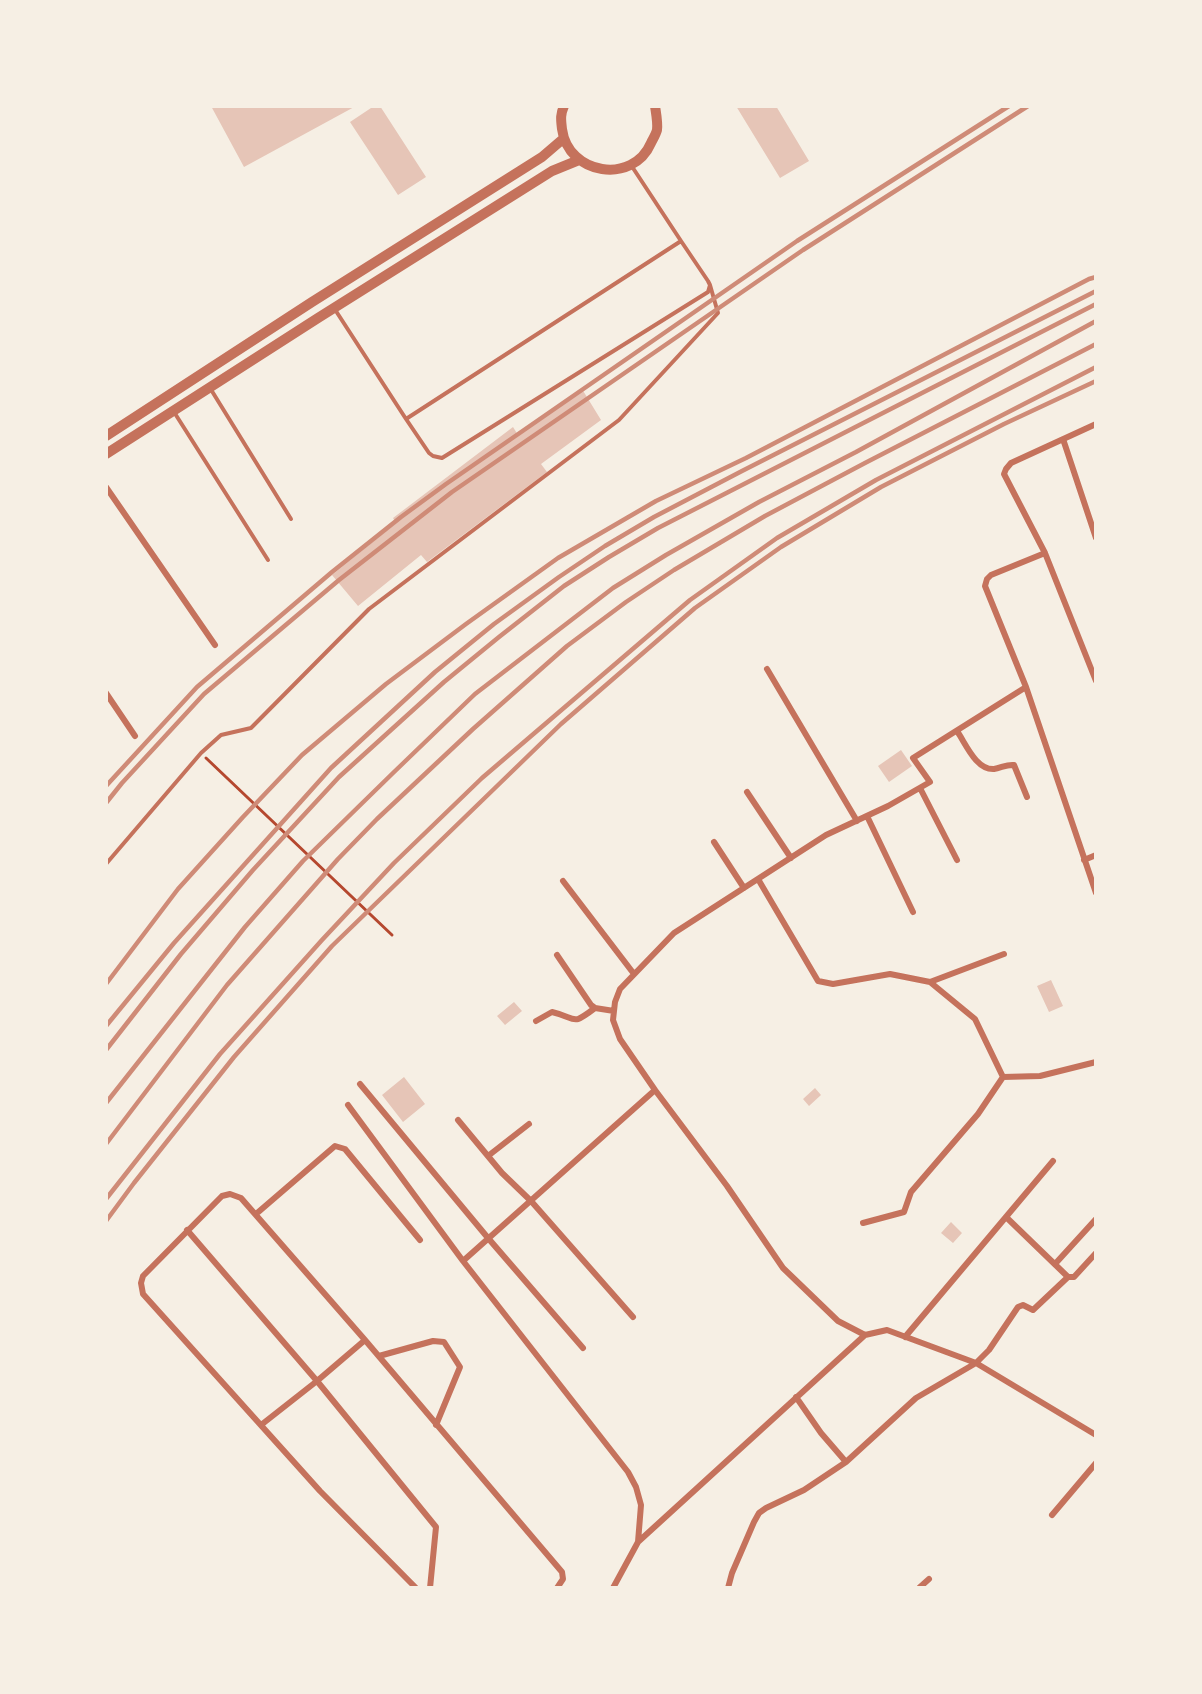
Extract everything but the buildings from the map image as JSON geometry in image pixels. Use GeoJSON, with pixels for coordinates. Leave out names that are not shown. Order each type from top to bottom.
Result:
{"type":"FeatureCollection","features":[{"type":"Feature","properties":{"kind":"street"},"geometry":{"type":"LineString","coordinates":[[564,106],[560,116],[563,139],[570,151],[579,160],[596,168],[614,170],[631,165],[648,150],[657,130],[656,107]]}},
{"type":"Feature","properties":{"kind":"street"},"geometry":{"type":"LineString","coordinates":[[106,436],[542,157],[563,139]]}},
{"type":"Feature","properties":{"kind":"street"},"geometry":{"type":"LineString","coordinates":[[106,454],[552,171],[579,160]]}},
{"type":"Feature","properties":{"kind":"street"},"geometry":{"type":"LineString","coordinates":[[1095,424],[1011,463],[1004,474],[1045,553],[1095,681]]}},
{"type":"Feature","properties":{"kind":"street"},"geometry":{"type":"LineString","coordinates":[[1063,440],[1095,538]]}},
{"type":"Feature","properties":{"kind":"street"},"geometry":{"type":"LineString","coordinates":[[106,487],[215,645]]}},
{"type":"Feature","properties":{"kind":"street"},"geometry":{"type":"LineString","coordinates":[[1045,553],[991,575],[985,582],[985,586],[1026,687],[1095,893]]}},
{"type":"Feature","properties":{"kind":"street"},"geometry":{"type":"LineString","coordinates":[[767,669],[856,821]]}},
{"type":"Feature","properties":{"kind":"street"},"geometry":{"type":"LineString","coordinates":[[865,1335],[838,1321],[783,1268],[727,1186],[620,1039],[613,1020],[614,1011],[620,989],[675,933],[826,835],[930,782],[913,758],[1026,687]]}},
{"type":"Feature","properties":{"kind":"street"},"geometry":{"type":"LineString","coordinates":[[106,693],[135,736]]}},
{"type":"Feature","properties":{"kind":"street"},"geometry":{"type":"LineString","coordinates":[[957,731],[979,764],[993,769],[1014,765],[1027,797]]}},
{"type":"Feature","properties":{"kind":"street"},"geometry":{"type":"LineString","coordinates":[[920,788],[957,860]]}},
{"type":"Feature","properties":{"kind":"street"},"geometry":{"type":"LineString","coordinates":[[747,792],[791,858]]}},
{"type":"Feature","properties":{"kind":"street"},"geometry":{"type":"LineString","coordinates":[[867,816],[913,912]]}},
{"type":"Feature","properties":{"kind":"street"},"geometry":{"type":"LineString","coordinates":[[714,842],[744,888]]}},
{"type":"Feature","properties":{"kind":"street"},"geometry":{"type":"LineString","coordinates":[[1084,860],[1095,855]]}},
{"type":"Feature","properties":{"kind":"street"},"geometry":{"type":"LineString","coordinates":[[758,879],[818,981],[833,984],[890,974],[930,982],[975,1019],[1003,1077]]}},
{"type":"Feature","properties":{"kind":"street"},"geometry":{"type":"LineString","coordinates":[[563,881],[634,974]]}},
{"type":"Feature","properties":{"kind":"street"},"geometry":{"type":"LineString","coordinates":[[930,982],[1004,954]]}},
{"type":"Feature","properties":{"kind":"street"},"geometry":{"type":"LineString","coordinates":[[557,955],[595,1008],[614,1011]]}},
{"type":"Feature","properties":{"kind":"street"},"geometry":{"type":"LineString","coordinates":[[536,1021],[552,1012],[579,1020],[595,1008]]}},
{"type":"Feature","properties":{"kind":"street"},"geometry":{"type":"LineString","coordinates":[[1003,1077],[1040,1076],[1095,1062]]}},
{"type":"Feature","properties":{"kind":"street"},"geometry":{"type":"LineString","coordinates":[[863,1223],[904,1212],[911,1192],[978,1114],[1003,1077]]}},
{"type":"Feature","properties":{"kind":"street"},"geometry":{"type":"LineString","coordinates":[[360,1084],[488,1238],[584,1348]]}},
{"type":"Feature","properties":{"kind":"street"},"geometry":{"type":"LineString","coordinates":[[463,1261],[655,1090]]}},
{"type":"Feature","properties":{"kind":"street"},"geometry":{"type":"LineString","coordinates":[[348,1105],[463,1261],[628,1472],[636,1487],[641,1505],[638,1542]]}},
{"type":"Feature","properties":{"kind":"street"},"geometry":{"type":"LineString","coordinates":[[458,1120],[502,1173],[531,1201],[633,1317]]}},
{"type":"Feature","properties":{"kind":"street"},"geometry":{"type":"LineString","coordinates":[[488,1156],[529,1124]]}},
{"type":"Feature","properties":{"kind":"street"},"geometry":{"type":"LineString","coordinates":[[255,1214],[335,1146],[345,1149],[420,1240]]}},
{"type":"Feature","properties":{"kind":"street"},"geometry":{"type":"LineString","coordinates":[[905,1337],[1053,1161]]}},
{"type":"Feature","properties":{"kind":"street"},"geometry":{"type":"LineString","coordinates":[[416,1587],[320,1491],[143,1294],[141,1283],[143,1276],[222,1196],[230,1194],[241,1198],[379,1356],[562,1572],[562,1583],[557,1587]]}},
{"type":"Feature","properties":{"kind":"street"},"geometry":{"type":"LineString","coordinates":[[1006,1217],[1068,1277]]}},
{"type":"Feature","properties":{"kind":"street"},"geometry":{"type":"LineString","coordinates":[[1055,1264],[1095,1219]]}},
{"type":"Feature","properties":{"kind":"street"},"geometry":{"type":"LineString","coordinates":[[187,1230],[317,1381],[436,1527],[430,1587]]}},
{"type":"Feature","properties":{"kind":"street"},"geometry":{"type":"LineString","coordinates":[[728,1587],[759,1513],[804,1490],[846,1462],[916,1398],[976,1363],[989,1350],[1018,1307],[1023,1305],[1033,1310],[1068,1277],[1074,1276],[1095,1253]]}},
{"type":"Feature","properties":{"kind":"street"},"geometry":{"type":"LineString","coordinates":[[613,1587],[638,1542],[865,1335],[887,1330],[976,1363],[1095,1435]]}},
{"type":"Feature","properties":{"kind":"street"},"geometry":{"type":"LineString","coordinates":[[261,1425],[365,1340]]}},
{"type":"Feature","properties":{"kind":"street"},"geometry":{"type":"LineString","coordinates":[[379,1356],[434,1341],[444,1342],[460,1367],[436,1425]]}},
{"type":"Feature","properties":{"kind":"street"},"geometry":{"type":"LineString","coordinates":[[796,1397],[821,1433],[846,1462]]}},
{"type":"Feature","properties":{"kind":"street"},"geometry":{"type":"LineString","coordinates":[[1052,1515],[1095,1463]]}},
{"type":"Feature","properties":{"kind":"street"},"geometry":{"type":"LineString","coordinates":[[919,1587],[928,1578]]}},
{"type":"Feature","properties":{"kind":"lane"},"geometry":{"type":"LineString","coordinates":[[106,864],[201,753],[221,735],[251,728],[369,609],[619,420],[718,313],[708,281],[631,165]]}},
{"type":"Feature","properties":{"kind":"lane"},"geometry":{"type":"LineString","coordinates":[[406,419],[681,241]]}},
{"type":"Feature","properties":{"kind":"lane"},"geometry":{"type":"LineString","coordinates":[[334,308],[429,453],[442,458],[708,292],[710,285]]}},
{"type":"Feature","properties":{"kind":"lane"},"geometry":{"type":"LineString","coordinates":[[210,388],[291,519]]}},
{"type":"Feature","properties":{"kind":"lane"},"geometry":{"type":"LineString","coordinates":[[173,411],[268,560]]}},
{"type":"Feature","properties":{"kind":"path"},"geometry":{"type":"LineString","coordinates":[[201,753],[392,935]]}},
{"type":"Feature","properties":{"kind":"railway"},"geometry":{"type":"LineString","coordinates":[[106,786],[197,687],[332,572],[401,517],[797,241],[1009,106]]}},
{"type":"Feature","properties":{"kind":"railway"},"geometry":{"type":"LineString","coordinates":[[106,803],[204,694],[339,580],[452,492],[803,250],[1028,106]]}},
{"type":"Feature","properties":{"kind":"railway"},"geometry":{"type":"LineString","coordinates":[[106,984],[178,889],[302,755],[386,684],[558,558],[656,501],[746,458],[1096,277]]}},
{"type":"Feature","properties":{"kind":"railway"},"geometry":{"type":"LineString","coordinates":[[106,1026],[174,943],[331,768],[435,672],[494,624],[605,546],[654,517],[1096,291]]}},
{"type":"Feature","properties":{"kind":"railway"},"geometry":{"type":"LineString","coordinates":[[106,1050],[181,954],[253,870],[339,777],[444,682],[564,586],[658,528],[1096,304]]}},
{"type":"Feature","properties":{"kind":"railway"},"geometry":{"type":"LineString","coordinates":[[106,1103],[245,927],[303,861],[475,694],[613,588],[666,555],[759,502],[856,452],[1096,321]]}},
{"type":"Feature","properties":{"kind":"railway"},"geometry":{"type":"LineString","coordinates":[[106,1144],[227,985],[338,859],[473,729],[567,646],[674,570],[765,516],[1096,344]]}},
{"type":"Feature","properties":{"kind":"railway"},"geometry":{"type":"LineString","coordinates":[[106,1199],[220,1054],[394,863],[482,778],[690,600],[777,538],[876,480],[1096,367]]}},
{"type":"Feature","properties":{"kind":"railway"},"geometry":{"type":"LineString","coordinates":[[106,1221],[234,1057],[332,946],[561,724],[695,608],[781,547],[881,487],[1004,424],[1096,381]]}}]}
